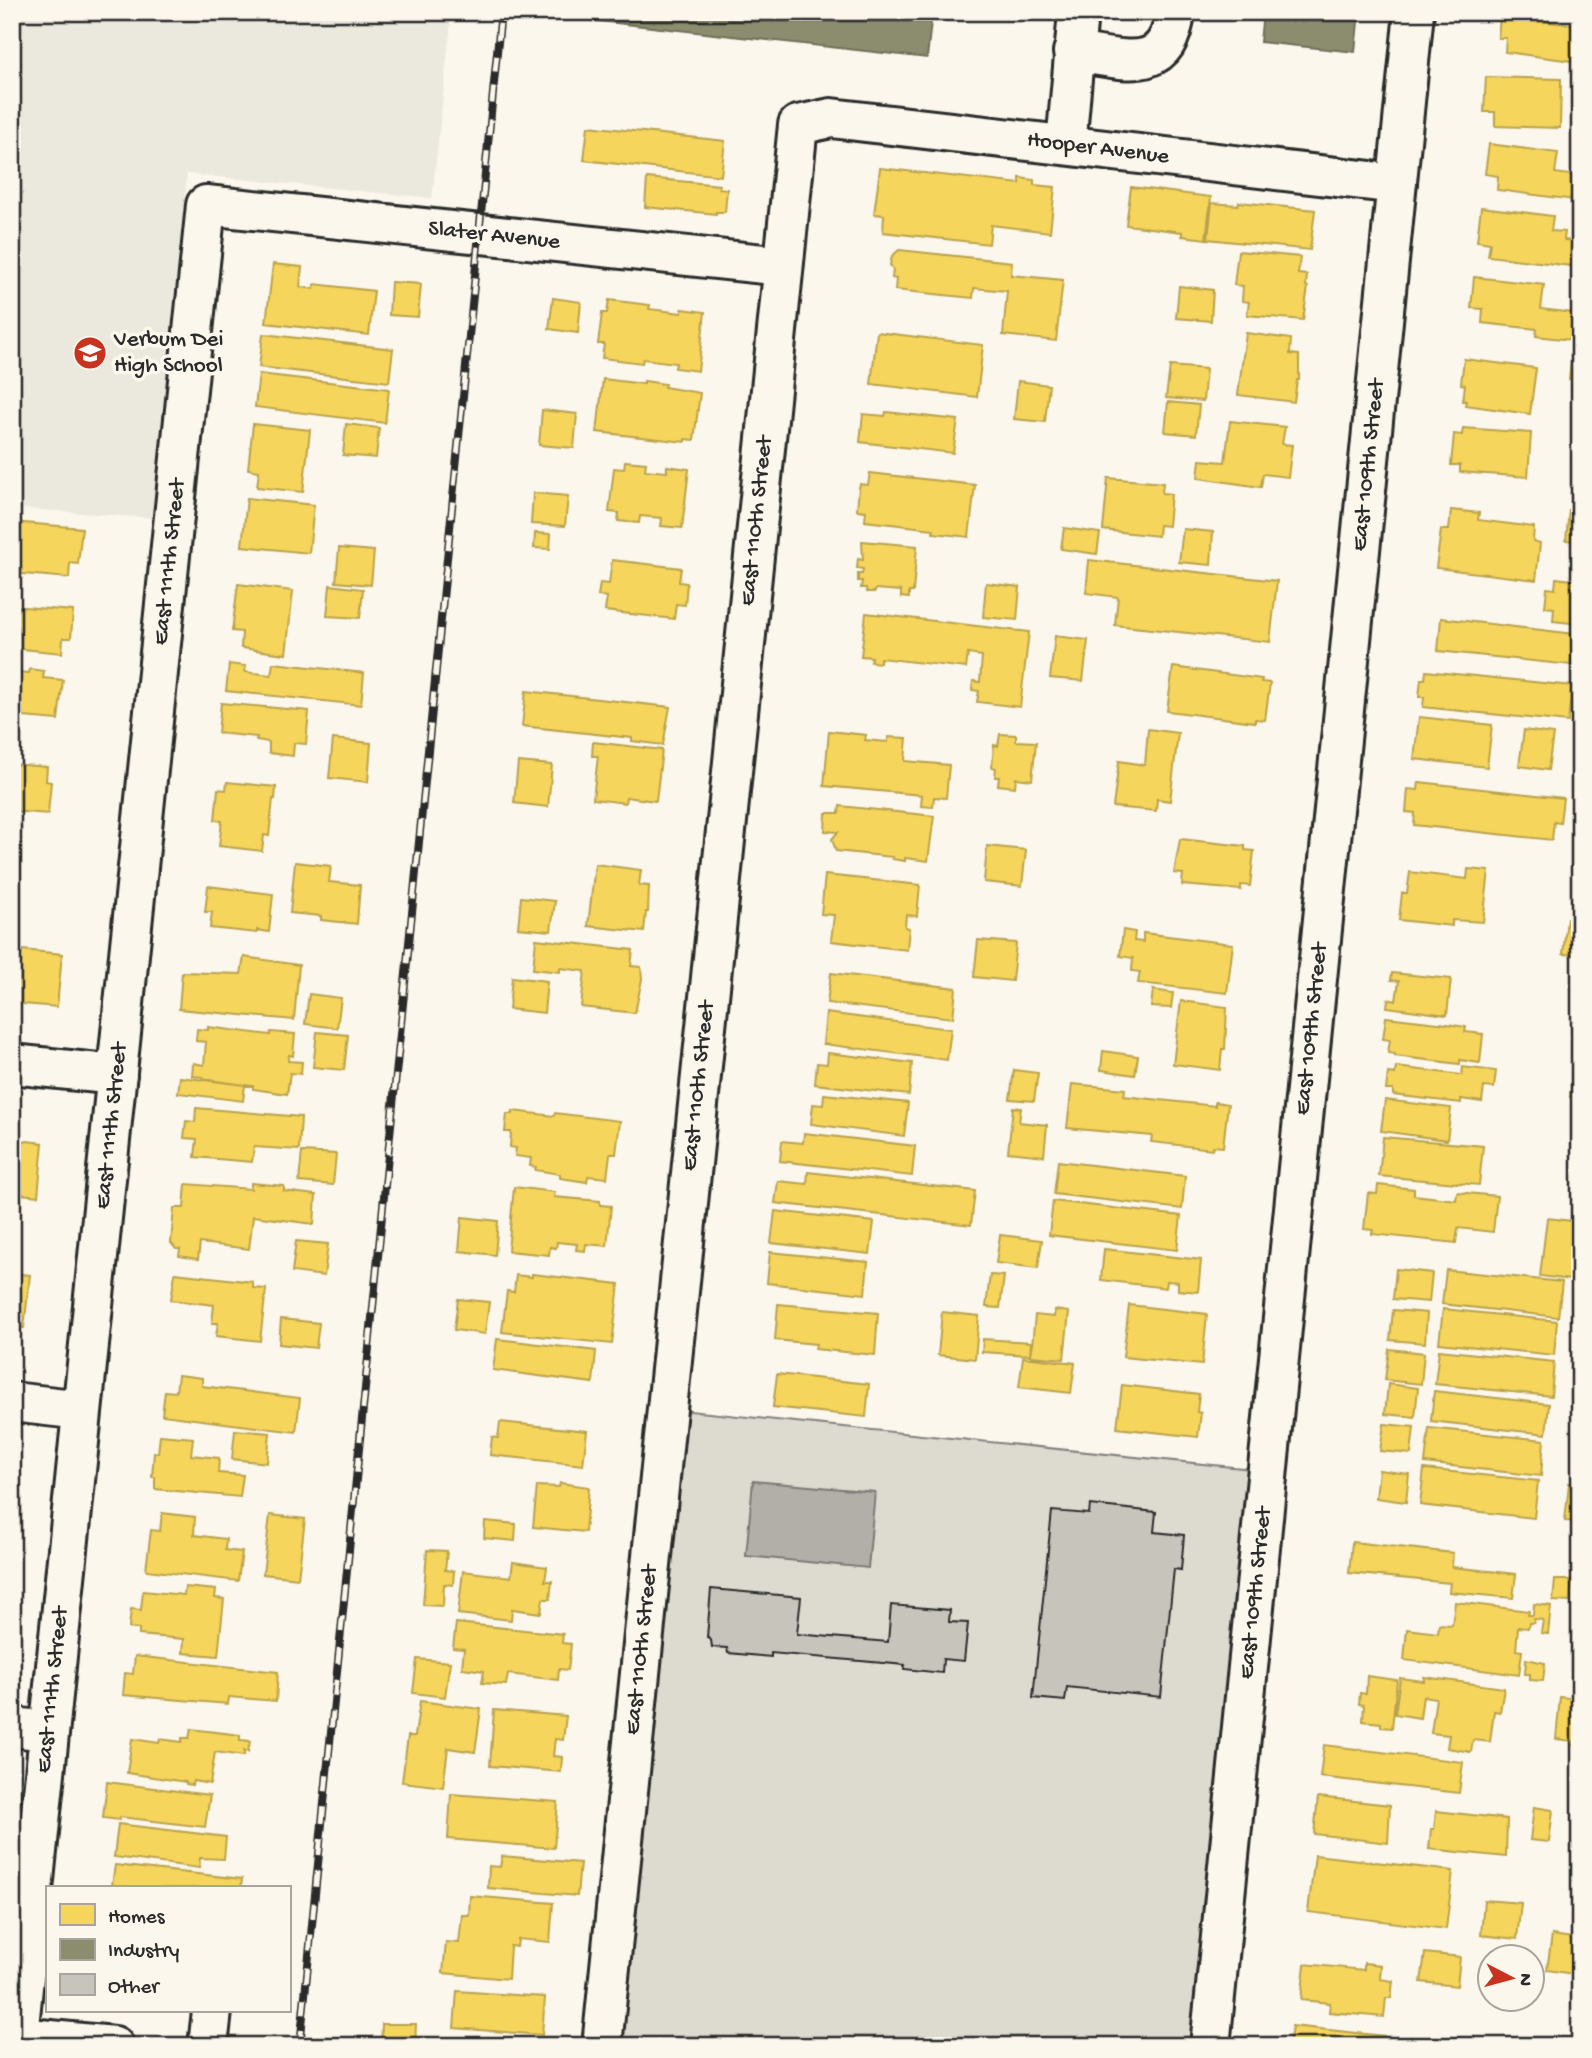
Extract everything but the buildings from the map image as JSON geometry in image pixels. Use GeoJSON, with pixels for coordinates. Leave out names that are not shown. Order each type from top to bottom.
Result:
{"type":"FeatureCollection","features":[{"type":"Feature","properties":{"kind":"street"},"geometry":{"type":"LineString","coordinates":[[1066,145],[1077,12]]}},
{"type":"Feature","properties":{"kind":"street"},"geometry":{"type":"LineString","coordinates":[[1073,52],[1143,60],[1161,51],[1173,31],[1175,12]]}},
{"type":"Feature","properties":{"kind":"street","name":"East 109th Street"},"geometry":{"type":"LineString","coordinates":[[1210,2046],[1414,12]]}},
{"type":"Feature","properties":{"kind":"street","name":"Hooper Avenue"},"geometry":{"type":"LineString","coordinates":[[798,125],[831,118],[1397,184]]}},
{"type":"Feature","properties":{"kind":"street","name":"East 110th Street"},"geometry":{"type":"LineString","coordinates":[[601,2046],[798,125]]}},
{"type":"Feature","properties":{"kind":"street","name":"Slater Avenue"},"geometry":{"type":"LineString","coordinates":[[206,205],[783,266]]}},
{"type":"Feature","properties":{"kind":"street","name":"East 111th Street"},"geometry":{"type":"LineString","coordinates":[[18,2041],[36,1973],[31,1729],[82,1410],[206,205]]}},
{"type":"Feature","properties":{"kind":"street"},"geometry":{"type":"LineString","coordinates":[[12,1064],[117,1075]]}},
{"type":"Feature","properties":{"kind":"street"},"geometry":{"type":"LineString","coordinates":[[12,1402],[82,1410]]}},
{"type":"Feature","properties":{"kind":"street"},"geometry":{"type":"LineString","coordinates":[[208,2046],[212,2012]]}},
{"type":"Feature","properties":{"kind":"street"},"geometry":{"type":"LineString","coordinates":[[18,2041],[114,2046]]}},
{"type":"Feature","properties":{"kind":"shaded area","name":"Verbum Dei High School"},"geometry":{"type":"Polygon","coordinates":[[[12,12],[452,12],[432,198],[187,174],[152,518],[12,508],[12,12]]]}},
{"type":"Feature","properties":{"kind":"shaded area"},"geometry":{"type":"Polygon","coordinates":[[[680,1410],[1261,1470],[1202,2046],[615,2046],[680,1410]]]}},
{"type":"Feature","properties":{"kind":"shaded area"},"geometry":{"type":"Polygon","coordinates":[[[753,1481],[875,1492],[868,1568],[746,1556],[753,1481]]]}},
{"type":"Feature","properties":{"kind":"railway"},"geometry":{"type":"LineString","coordinates":[[300,2046],[501,12]]}},
{"type":"Feature","properties":{"kind":"place","name":"Verbum Dei High School"},"geometry":{"type":"Point","coordinates":[90,353]}}]}
